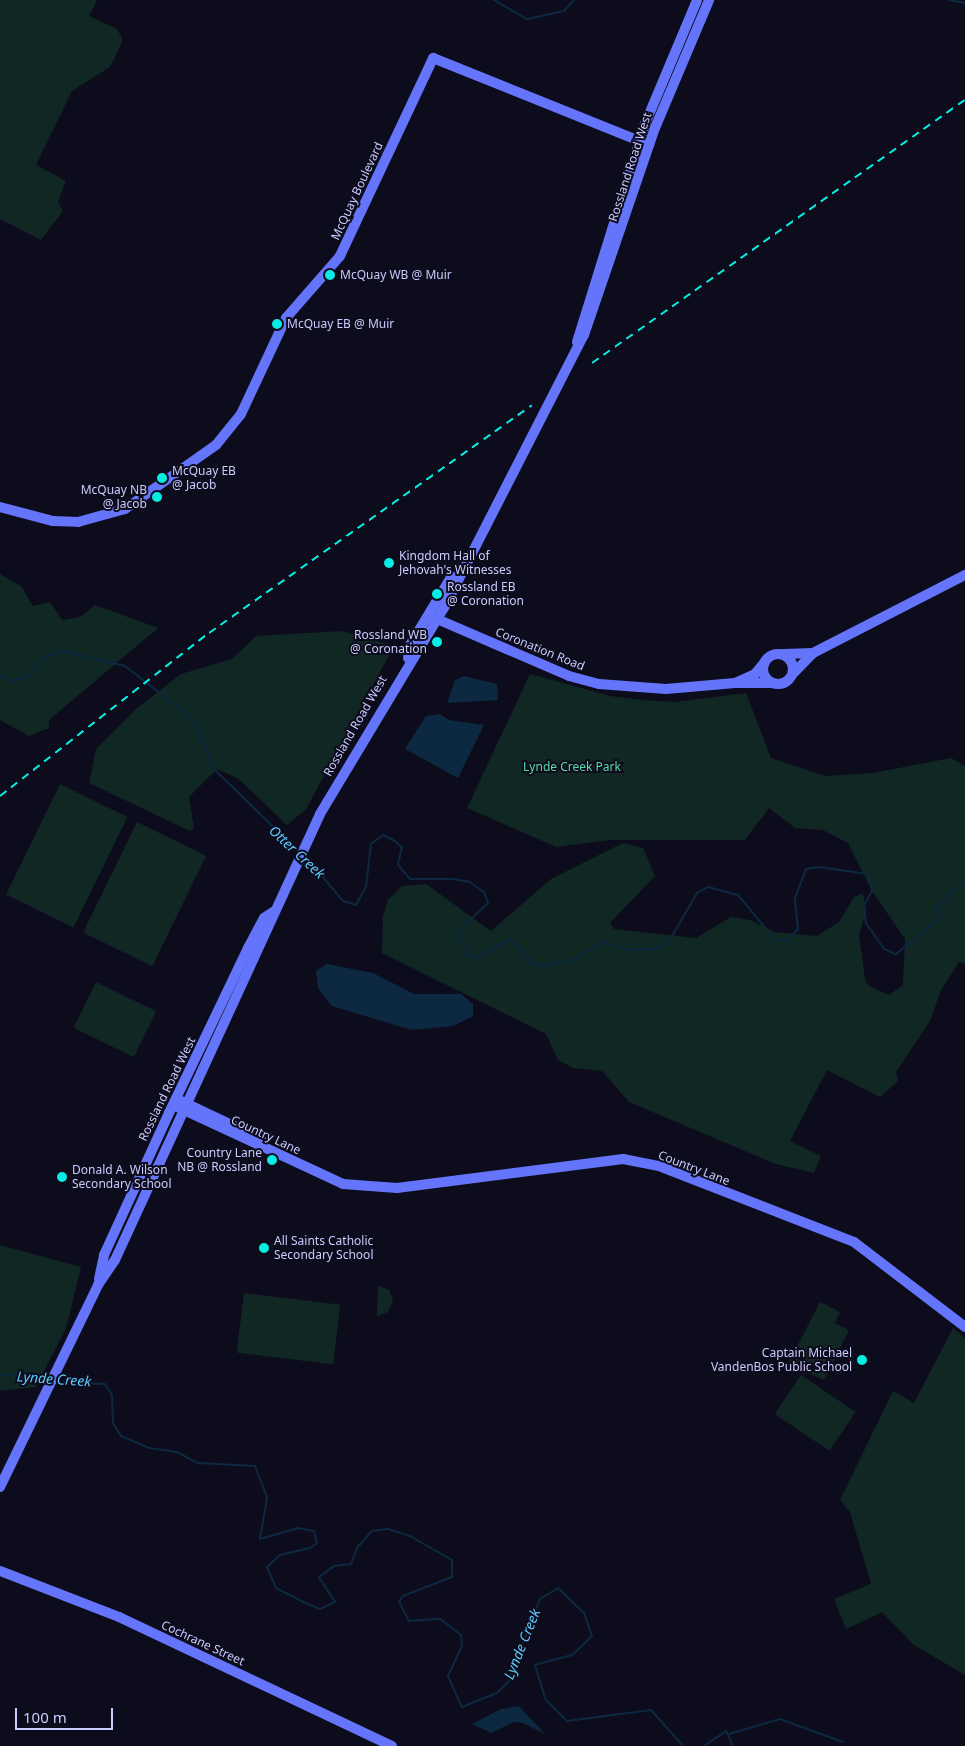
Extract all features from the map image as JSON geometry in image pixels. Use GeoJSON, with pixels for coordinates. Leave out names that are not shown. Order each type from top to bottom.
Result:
{"type":"FeatureCollection","features":[{"type":"Feature","properties":{"kind":"street","name":"Rossland Road West"},"geometry":{"type":"LineString","coordinates":[[0,1487],[61,1365],[98,1285],[104,1255],[179,1104],[248,948],[264,918],[273,912],[309,837],[511,481],[577,342],[584,335],[613,258],[645,142],[697,0]]}},
{"type":"Feature","properties":{"kind":"street","name":"Rossland Road West"},"geometry":{"type":"LineString","coordinates":[[645,142],[709,0]]}},
{"type":"Feature","properties":{"kind":"street","name":"McQuay Boulevard"},"geometry":{"type":"LineString","coordinates":[[0,507],[53,521],[78,522],[125,509],[216,445],[241,414],[286,318],[340,256],[433,58],[485,83],[594,119],[645,142]]}},
{"type":"Feature","properties":{"kind":"street"},"geometry":{"type":"LineString","coordinates":[[813,653],[782,654],[765,661],[765,676],[772,682],[786,682],[813,653],[965,575]]}},
{"type":"Feature","properties":{"kind":"street","name":"Coronation Road"},"geometry":{"type":"LineString","coordinates":[[433,618],[569,676],[599,684],[666,689],[772,682]]}},
{"type":"Feature","properties":{"kind":"street"},"geometry":{"type":"LineString","coordinates":[[782,654],[793,664],[793,674]]}},
{"type":"Feature","properties":{"kind":"street","name":"Coronation Road"},"geometry":{"type":"LineString","coordinates":[[735,683],[755,674],[765,661]]}},
{"type":"Feature","properties":{"kind":"street","name":"Country Lane"},"geometry":{"type":"LineString","coordinates":[[179,1104],[349,1183],[398,1188],[624,1159],[659,1166],[854,1242],[965,1327]]}},
{"type":"Feature","properties":{"kind":"street","name":"Cochrane Street"},"geometry":{"type":"LineString","coordinates":[[0,1571],[119,1617],[392,1746]]}},
{"type":"Feature","properties":{"kind":"green space"},"geometry":{"type":"Polygon","coordinates":[[[0,0],[97,0],[89,16],[117,29],[123,40],[110,67],[72,91],[36,165],[66,181],[58,202],[63,211],[41,240],[0,219],[0,0]]]}},
{"type":"Feature","properties":{"kind":"green space"},"geometry":{"type":"Polygon","coordinates":[[[0,574],[21,586],[33,606],[50,602],[62,620],[80,617],[95,605],[158,628],[49,720],[49,728],[29,736],[0,720],[0,574]]]}},
{"type":"Feature","properties":{"kind":"green space"},"geometry":{"type":"Polygon","coordinates":[[[341,631],[394,646],[306,809],[287,825],[239,779],[217,769],[189,797],[194,828],[190,831],[89,783],[96,749],[136,709],[181,674],[232,659],[256,636],[341,631]]]}},
{"type":"Feature","properties":{"kind":"green space","name":"Lynde Creek Park"},"geometry":{"type":"Polygon","coordinates":[[[530,674],[610,696],[643,700],[675,702],[746,693],[771,758],[825,776],[873,773],[951,758],[965,766],[965,964],[959,962],[941,990],[930,1021],[896,1072],[898,1081],[880,1097],[827,1070],[790,1141],[821,1156],[814,1173],[776,1164],[629,1102],[602,1071],[573,1068],[558,1060],[546,1034],[382,953],[383,916],[388,900],[402,886],[426,884],[491,931],[551,879],[623,843],[643,848],[655,876],[610,923],[614,929],[696,938],[731,917],[750,920],[775,932],[817,936],[839,922],[854,897],[863,893],[866,912],[859,935],[865,979],[869,986],[889,995],[903,985],[905,939],[872,891],[848,843],[823,830],[795,828],[769,808],[745,840],[610,840],[556,847],[467,808],[530,674]]]}},
{"type":"Feature","properties":{"kind":"green space"},"geometry":{"type":"Polygon","coordinates":[[[60,784],[127,817],[73,927],[6,895],[60,784]]]}},
{"type":"Feature","properties":{"kind":"green space"},"geometry":{"type":"Polygon","coordinates":[[[137,822],[206,856],[152,966],[83,933],[137,822]]]}},
{"type":"Feature","properties":{"kind":"green space"},"geometry":{"type":"Polygon","coordinates":[[[96,982],[156,1011],[134,1057],[74,1028],[96,982]]]}},
{"type":"Feature","properties":{"kind":"green space"},"geometry":{"type":"Polygon","coordinates":[[[0,1245],[81,1267],[66,1328],[36,1387],[0,1391],[0,1245]]]}},
{"type":"Feature","properties":{"kind":"green space"},"geometry":{"type":"Polygon","coordinates":[[[378,1285],[389,1290],[393,1301],[388,1312],[377,1316],[378,1285]]]}},
{"type":"Feature","properties":{"kind":"green space"},"geometry":{"type":"Polygon","coordinates":[[[244,1293],[340,1305],[333,1364],[237,1353],[244,1293]]]}},
{"type":"Feature","properties":{"kind":"green space"},"geometry":{"type":"Polygon","coordinates":[[[820,1302],[840,1312],[835,1323],[849,1330],[824,1380],[788,1364],[820,1302]]]}},
{"type":"Feature","properties":{"kind":"green space"},"geometry":{"type":"Polygon","coordinates":[[[953,1328],[965,1338],[965,1675],[914,1645],[882,1612],[846,1629],[834,1599],[871,1584],[850,1512],[840,1500],[893,1391],[914,1403],[953,1328]]]}},
{"type":"Feature","properties":{"kind":"green space"},"geometry":{"type":"Polygon","coordinates":[[[801,1375],[856,1412],[829,1451],[775,1414],[801,1375]]]}},
{"type":"Feature","properties":{"kind":"water"},"geometry":{"type":"Polygon","coordinates":[[[464,676],[497,684],[498,700],[447,703],[455,680],[464,676]]]}},
{"type":"Feature","properties":{"kind":"water"},"geometry":{"type":"Polygon","coordinates":[[[440,714],[449,720],[484,725],[458,778],[405,749],[426,716],[440,714]]]}},
{"type":"Feature","properties":{"kind":"water"},"geometry":{"type":"Polygon","coordinates":[[[327,964],[373,973],[414,994],[461,994],[473,1004],[473,1016],[453,1026],[412,1030],[332,1006],[318,988],[316,971],[327,964]]]}},
{"type":"Feature","properties":{"kind":"water"},"geometry":{"type":"Polygon","coordinates":[[[519,1706],[545,1734],[523,1723],[514,1722],[491,1733],[472,1724],[501,1709],[519,1706]]]}},
{"type":"Feature","properties":{"kind":"waterway"},"geometry":{"type":"LineString","coordinates":[[494,0],[527,19],[564,11],[574,0]]}},
{"type":"Feature","properties":{"kind":"waterway"},"geometry":{"type":"LineString","coordinates":[[949,0],[965,3]]}},
{"type":"Feature","properties":{"kind":"waterway","name":"Otter Creek"},"geometry":{"type":"LineString","coordinates":[[0,675],[12,681],[31,675],[38,661],[62,651],[125,666],[192,718],[215,770],[298,851]]}},
{"type":"Feature","properties":{"kind":"waterway","name":"Otter Creek"},"geometry":{"type":"LineString","coordinates":[[306,857],[343,901],[356,905],[366,887],[371,844],[383,835],[402,847],[398,865],[410,879],[452,879],[470,882],[484,892],[488,903],[456,933],[469,956],[476,958],[510,939],[533,963],[544,966],[573,960],[604,942],[631,950],[654,949],[668,943],[697,893],[708,887],[738,895],[776,941],[788,940],[798,929],[795,898],[806,869],[819,867],[868,874],[872,891],[864,905],[866,923],[884,949],[896,954],[938,920],[937,907],[965,881]]}},
{"type":"Feature","properties":{"kind":"waterway","name":"Lynde Creek"},"geometry":{"type":"LineString","coordinates":[[0,1374],[47,1381]]}},
{"type":"Feature","properties":{"kind":"waterway","name":"Lynde Creek"},"geometry":{"type":"LineString","coordinates":[[56,1382],[105,1384],[112,1395],[113,1423],[121,1436],[149,1448],[177,1452],[198,1463],[255,1466],[267,1498],[260,1539],[298,1528],[314,1531],[317,1543],[310,1548],[280,1555],[267,1567],[276,1588],[310,1605],[320,1609],[335,1602],[319,1577],[334,1566],[351,1564],[357,1548],[372,1531],[388,1529],[410,1536],[452,1560],[452,1577],[403,1596],[399,1602],[409,1621],[440,1619],[461,1635],[462,1646],[448,1676],[462,1707],[497,1693],[508,1682],[540,1599],[558,1588],[584,1613],[592,1636],[572,1655],[535,1665],[546,1700],[567,1721],[651,1710],[683,1746]]}},
{"type":"Feature","properties":{"kind":"waterway"},"geometry":{"type":"LineString","coordinates":[[729,1734],[780,1719],[843,1742]]}},
{"type":"Feature","properties":{"kind":"waterway","name":"Lynde Creek"},"geometry":{"type":"LineString","coordinates":[[704,1746],[726,1731],[733,1746]]}},
{"type":"Feature","properties":{"kind":"railway"},"geometry":{"type":"LineString","coordinates":[[592,363],[965,100]]}},
{"type":"Feature","properties":{"kind":"railway"},"geometry":{"type":"LineString","coordinates":[[0,796],[209,633],[532,405]]}},
{"type":"Feature","properties":{"kind":"place","name":"McQuay WB @ Muir"},"geometry":{"type":"Point","coordinates":[330,275]}},
{"type":"Feature","properties":{"kind":"place","name":"McQuay EB @ Muir"},"geometry":{"type":"Point","coordinates":[277,324]}},
{"type":"Feature","properties":{"kind":"place","name":"McQuay EB @ Jacob"},"geometry":{"type":"Point","coordinates":[162,478]}},
{"type":"Feature","properties":{"kind":"place","name":"McQuay NB @ Jacob"},"geometry":{"type":"Point","coordinates":[157,497]}},
{"type":"Feature","properties":{"kind":"place","name":"Kingdom Hall of Jehovah's Witnesses"},"geometry":{"type":"Point","coordinates":[389,563]}},
{"type":"Feature","properties":{"kind":"place","name":"Rossland EB @ Coronation"},"geometry":{"type":"Point","coordinates":[437,594]}},
{"type":"Feature","properties":{"kind":"place","name":"Rossland WB @ Coronation"},"geometry":{"type":"Point","coordinates":[437,642]}},
{"type":"Feature","properties":{"kind":"place","name":"Country Lane NB @ Rossland"},"geometry":{"type":"Point","coordinates":[272,1160]}},
{"type":"Feature","properties":{"kind":"place","name":"Donald A. Wilson Secondary School"},"geometry":{"type":"Point","coordinates":[62,1177]}},
{"type":"Feature","properties":{"kind":"place","name":"All Saints Catholic Secondary School"},"geometry":{"type":"Point","coordinates":[264,1248]}},
{"type":"Feature","properties":{"kind":"place","name":"Captain Michael VandenBos Public School"},"geometry":{"type":"Point","coordinates":[862,1360]}}]}
